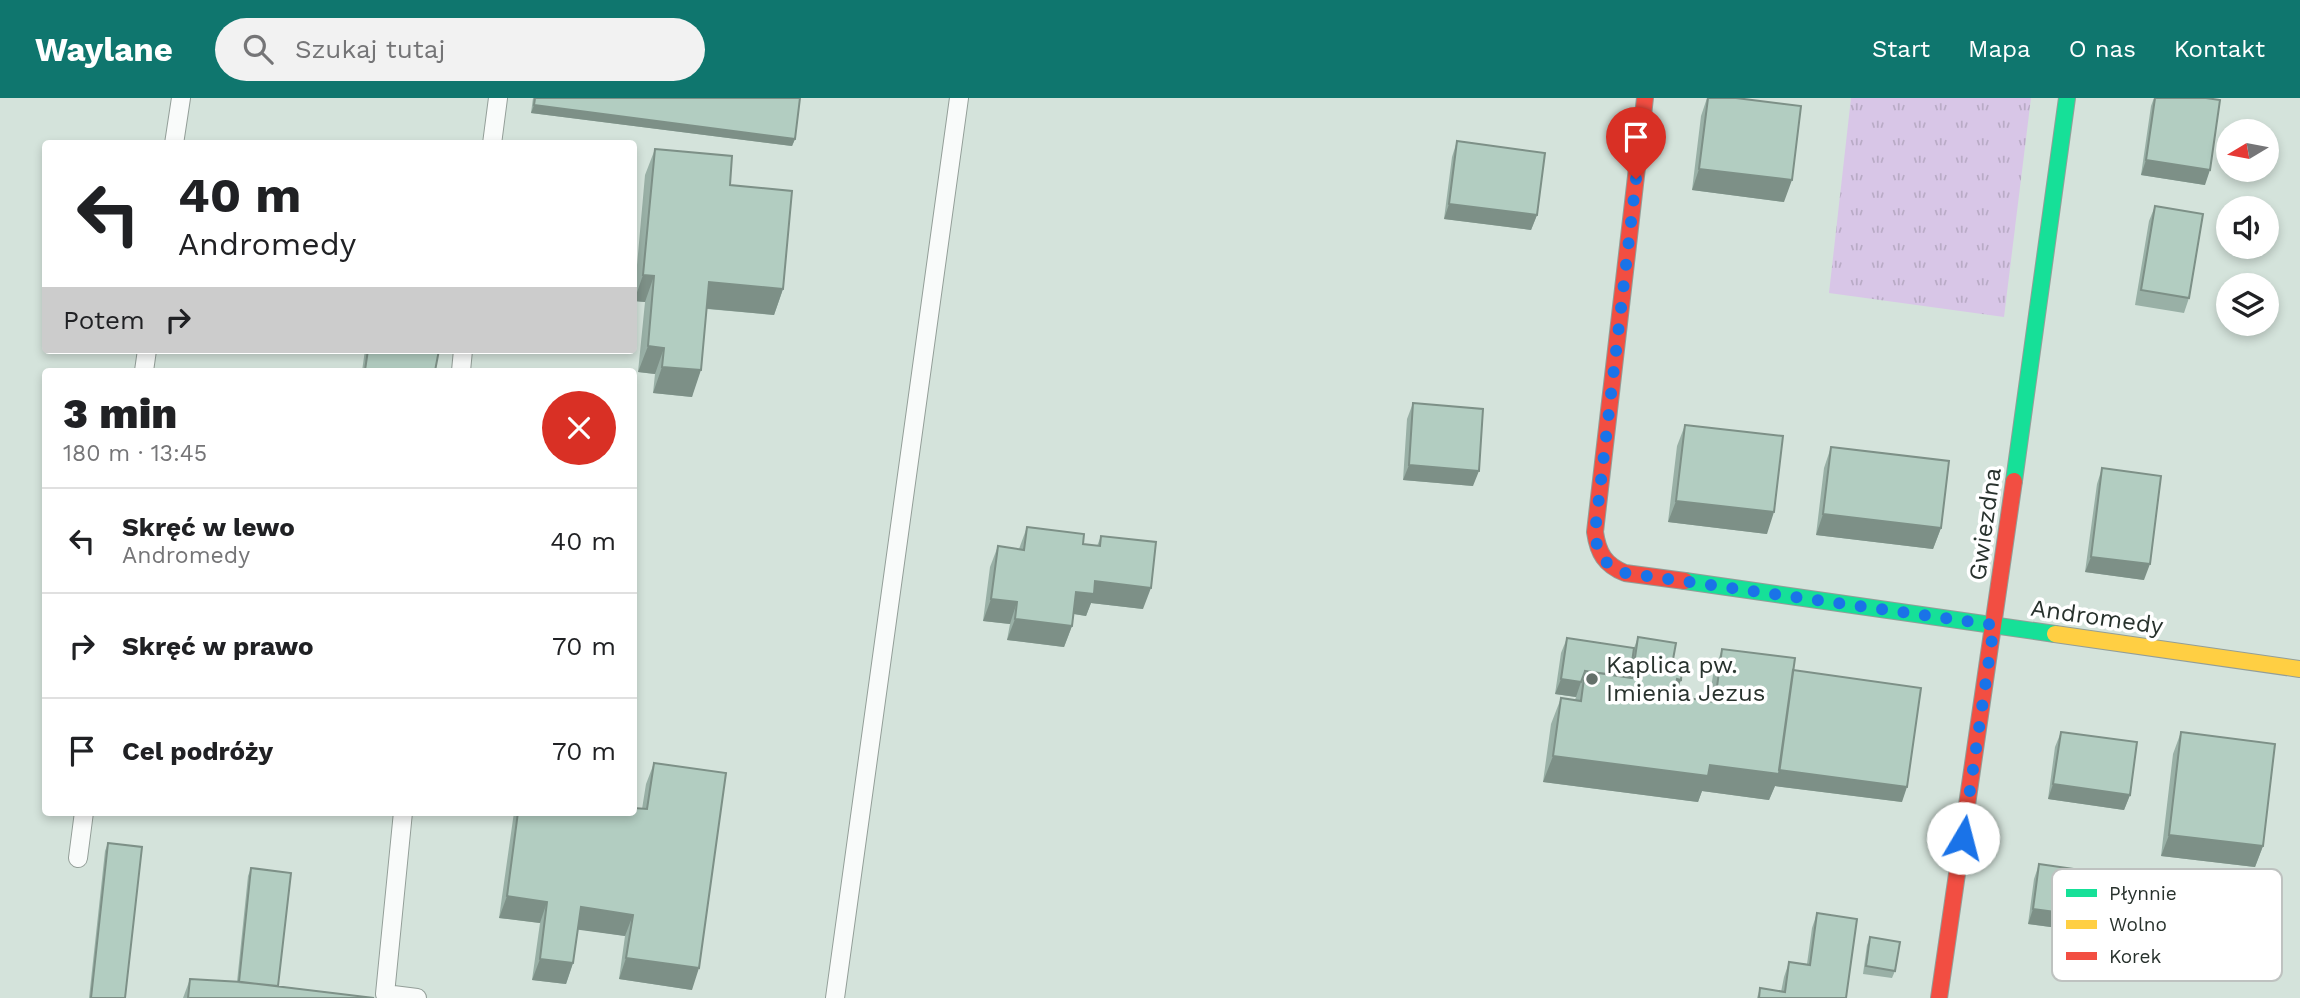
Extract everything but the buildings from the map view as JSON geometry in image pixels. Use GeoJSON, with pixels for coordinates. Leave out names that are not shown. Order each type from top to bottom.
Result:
{"type":"FeatureCollection","features":[{"type":"Feature","properties":{"kind":"street","name":"Andromedy"},"geometry":{"type":"LineString","coordinates":[[1645,98],[1595,532],[1596,548],[1601,559],[1611,568],[1625,573],[2300,668]]}},
{"type":"Feature","properties":{"kind":"street","name":"Gwiezdna"},"geometry":{"type":"LineString","coordinates":[[1939,998],[2067,98]]}},
{"type":"Feature","properties":{"kind":"lane"},"geometry":{"type":"LineString","coordinates":[[175,140],[181,98]]}},
{"type":"Feature","properties":{"kind":"lane"},"geometry":{"type":"LineString","coordinates":[[493,140],[498,98]]}},
{"type":"Feature","properties":{"kind":"lane"},"geometry":{"type":"LineString","coordinates":[[835,998],[959,98]]}},
{"type":"Feature","properties":{"kind":"lane"},"geometry":{"type":"LineString","coordinates":[[78,858],[83,816]]}},
{"type":"Feature","properties":{"kind":"lane"},"geometry":{"type":"LineString","coordinates":[[403,816],[386,994],[417,998]]}},
{"type":"Feature","properties":{"kind":"green space"},"geometry":{"type":"Polygon","coordinates":[[[1851,98],[2031,98],[2004,317],[1829,293],[1851,98]]]}},
{"type":"Feature","properties":{"kind":"traffic: fast"},"geometry":{"type":"LineString","coordinates":[[2014,481],[2067,98]]}},
{"type":"Feature","properties":{"kind":"traffic: fast"},"geometry":{"type":"LineString","coordinates":[[1685,581],[2055,634]]}},
{"type":"Feature","properties":{"kind":"traffic: slow"},"geometry":{"type":"LineString","coordinates":[[2055,634],[2300,669]]}},
{"type":"Feature","properties":{"kind":"traffic: jam"},"geometry":{"type":"LineString","coordinates":[[1645,98],[1595,532],[1604,557],[1618,570],[1685,581]]}},
{"type":"Feature","properties":{"kind":"traffic: jam"},"geometry":{"type":"LineString","coordinates":[[1939,998],[2014,481]]}},
{"type":"Feature","properties":{"kind":"place","name":"Kaplica pw. Imienia Jezus"},"geometry":{"type":"Point","coordinates":[1592,679]}},
{"type":"Feature","properties":{"kind":"route"},"geometry":{"type":"LineString","coordinates":[[1636,179],[1595,532],[1596,548],[1601,559],[1611,568],[1625,573],[1994,625],[1963,838]]}}]}
